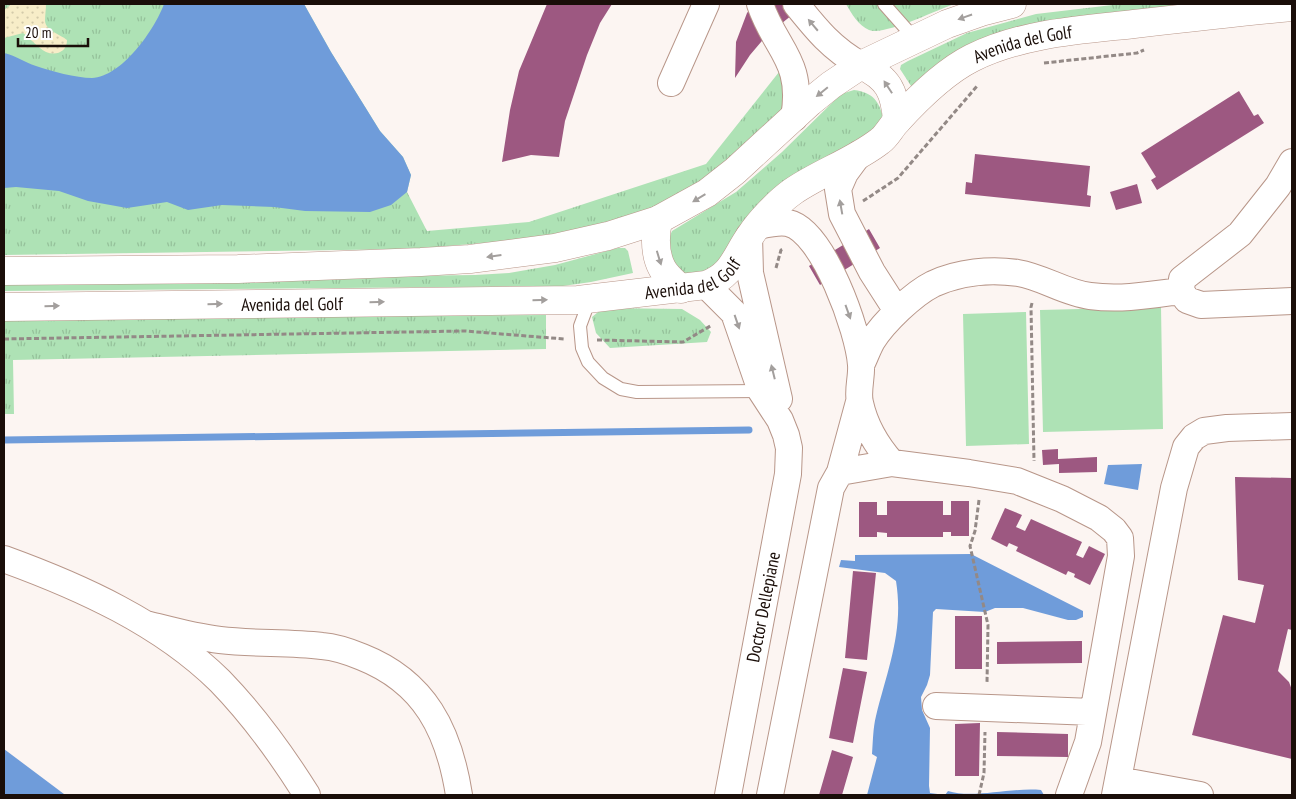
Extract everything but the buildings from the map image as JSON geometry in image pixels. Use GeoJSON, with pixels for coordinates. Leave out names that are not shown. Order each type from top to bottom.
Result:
{"type":"FeatureCollection","features":[{"type":"Feature","properties":{"kind":"street"},"geometry":{"type":"LineString","coordinates":[[671,83],[706,4]]}},
{"type":"Feature","properties":{"kind":"street"},"geometry":{"type":"LineString","coordinates":[[760,4],[764,17],[793,68],[797,85],[794,118]]}},
{"type":"Feature","properties":{"kind":"street"},"geometry":{"type":"LineString","coordinates":[[796,4],[830,44],[846,57],[877,73],[889,86],[896,102],[897,121]]}},
{"type":"Feature","properties":{"kind":"street","name":"Avenida del Golf"},"geometry":{"type":"LineString","coordinates":[[4,271],[238,269],[470,259],[555,248],[608,236],[658,220],[707,193],[735,172],[831,85],[861,65],[947,24],[1012,4]]}},
{"type":"Feature","properties":{"kind":"street","name":"Avenida del Golf"},"geometry":{"type":"LineString","coordinates":[[4,307],[590,299],[694,287],[718,281],[737,259],[754,231],[789,194],[806,182],[881,140],[897,121],[937,82],[972,59],[1007,44],[1051,33],[1292,7]]}},
{"type":"Feature","properties":{"kind":"street"},"geometry":{"type":"LineString","coordinates":[[859,154],[845,174],[838,189],[842,214],[872,272],[897,312]]}},
{"type":"Feature","properties":{"kind":"street"},"geometry":{"type":"LineString","coordinates":[[1292,162],[1278,186],[1240,234],[1182,279],[1181,291],[1187,300],[1201,305],[1292,301]]}},
{"type":"Feature","properties":{"kind":"street"},"geometry":{"type":"LineString","coordinates":[[658,220],[655,238],[656,253],[662,269],[694,287]]}},
{"type":"Feature","properties":{"kind":"street"},"geometry":{"type":"LineString","coordinates":[[754,231],[790,223],[807,235],[830,267],[835,279],[853,327],[861,365],[859,402],[840,472],[831,488],[770,795]]}},
{"type":"Feature","properties":{"kind":"street","name":"Doctor Dellepiane"},"geometry":{"type":"LineString","coordinates":[[754,231],[745,307],[761,390],[780,420]]}},
{"type":"Feature","properties":{"kind":"street"},"geometry":{"type":"LineString","coordinates":[[861,365],[880,329],[897,312],[932,285],[970,273],[998,271],[1019,273],[1040,278],[1088,296],[1120,298],[1181,291]]}},
{"type":"Feature","properties":{"kind":"street","name":"Doctor Dellepiane"},"geometry":{"type":"LineString","coordinates":[[694,287],[745,307],[778,392],[780,420],[789,448],[788,474],[728,795]]}},
{"type":"Feature","properties":{"kind":"street"},"geometry":{"type":"LineString","coordinates":[[859,402],[879,449],[892,463]]}},
{"type":"Feature","properties":{"kind":"street"},"geometry":{"type":"LineString","coordinates":[[1200,795],[1116,788],[1174,488],[1186,447],[1194,437],[1204,431],[1227,428],[1292,426]]}},
{"type":"Feature","properties":{"kind":"street"},"geometry":{"type":"LineString","coordinates":[[840,472],[892,463],[1017,481],[1062,499],[1099,518],[1114,530],[1120,538],[1121,556],[1088,742],[1069,795]]}},
{"type":"Feature","properties":{"kind":"street"},"geometry":{"type":"LineString","coordinates":[[4,559],[39,572],[94,597],[146,624],[191,656],[219,681],[245,710],[275,748],[307,795]]}},
{"type":"Feature","properties":{"kind":"street"},"geometry":{"type":"LineString","coordinates":[[146,624],[220,640],[324,646],[353,653],[379,664],[402,678],[419,696],[437,722],[453,764],[459,795]]}},
{"type":"Feature","properties":{"kind":"street"},"geometry":{"type":"LineString","coordinates":[[219,681],[220,668],[226,655],[235,647],[248,642]]}},
{"type":"Feature","properties":{"kind":"street"},"geometry":{"type":"LineString","coordinates":[[936,706],[1093,712]]}},
{"type":"Feature","properties":{"kind":"lane"},"geometry":{"type":"LineString","coordinates":[[884,4],[915,39]]}},
{"type":"Feature","properties":{"kind":"lane"},"geometry":{"type":"LineString","coordinates":[[590,299],[580,326],[582,348],[588,362],[603,378],[621,389],[637,392],[761,390]]}},
{"type":"Feature","properties":{"kind":"path"},"geometry":{"type":"LineString","coordinates":[[1036,64],[1137,53],[1150,47]]}},
{"type":"Feature","properties":{"kind":"path"},"geometry":{"type":"LineString","coordinates":[[842,214],[898,178],[977,86],[984,82]]}},
{"type":"Feature","properties":{"kind":"path"},"geometry":{"type":"LineString","coordinates":[[4,338],[465,331],[542,338],[683,342],[771,291],[781,250],[807,235]]}},
{"type":"Feature","properties":{"kind":"path"},"geometry":{"type":"LineString","coordinates":[[1026,485],[1034,469],[1031,307],[1040,278]]}},
{"type":"Feature","properties":{"kind":"path"},"geometry":{"type":"LineString","coordinates":[[983,475],[970,546],[988,625]]}},
{"type":"Feature","properties":{"kind":"path"},"geometry":{"type":"LineString","coordinates":[[979,795],[982,783]]}},
{"type":"Feature","properties":{"kind":"green space"},"geometry":{"type":"Polygon","coordinates":[[[4,4],[304,4],[380,131],[403,157],[411,175],[407,192],[427,231],[529,222],[706,164],[779,72],[784,89],[784,99],[780,115],[703,182],[663,203],[623,220],[584,230],[520,240],[412,249],[4,255],[4,4]]]}},
{"type":"Feature","properties":{"kind":"green space"},"geometry":{"type":"Polygon","coordinates":[[[846,4],[954,4],[911,22],[876,31],[862,26],[846,4]]]}},
{"type":"Feature","properties":{"kind":"green space"},"geometry":{"type":"Polygon","coordinates":[[[1121,4],[1244,4],[1125,18],[913,89],[900,69],[901,65],[908,61],[967,33],[1036,14],[1121,4]]]}},
{"type":"Feature","properties":{"kind":"green space"},"geometry":{"type":"Polygon","coordinates":[[[854,90],[866,93],[875,99],[884,120],[721,264],[697,278],[674,271],[666,245],[672,231],[736,192],[782,152],[841,94],[854,90]]]}},
{"type":"Feature","properties":{"kind":"green space"},"geometry":{"type":"Polygon","coordinates":[[[618,248],[625,248],[628,251],[633,273],[563,286],[4,291],[4,281],[509,273],[555,265],[618,248]]]}},
{"type":"Feature","properties":{"kind":"green space"},"geometry":{"type":"Polygon","coordinates":[[[1161,307],[1163,429],[1043,432],[1040,310],[1161,307]]]}},
{"type":"Feature","properties":{"kind":"green space"},"geometry":{"type":"Polygon","coordinates":[[[603,308],[682,309],[700,320],[711,332],[707,342],[610,348],[596,333],[592,317],[603,308]]]}},
{"type":"Feature","properties":{"kind":"green space"},"geometry":{"type":"Polygon","coordinates":[[[1026,312],[1029,444],[966,446],[963,314],[1026,312]]]}},
{"type":"Feature","properties":{"kind":"green space"},"geometry":{"type":"Polygon","coordinates":[[[546,315],[546,349],[13,360],[14,414],[4,414],[4,317],[546,315]]]}},
{"type":"Feature","properties":{"kind":"sand"},"geometry":{"type":"Polygon","coordinates":[[[11,4],[46,4],[46,24],[51,30],[67,40],[65,48],[57,53],[46,52],[23,33],[4,38],[4,10],[11,4]]]}},
{"type":"Feature","properties":{"kind":"water"},"geometry":{"type":"Polygon","coordinates":[[[164,4],[304,4],[380,131],[403,157],[411,175],[407,192],[391,205],[370,212],[305,211],[274,207],[222,205],[188,210],[167,202],[127,208],[88,201],[59,191],[16,187],[4,188],[4,53],[36,66],[64,74],[92,78],[103,76],[115,70],[136,50],[153,26],[164,4]]]}},
{"type":"Feature","properties":{"kind":"water"},"geometry":{"type":"Polygon","coordinates":[[[1142,464],[1138,490],[1104,484],[1108,465],[1142,464]]]}},
{"type":"Feature","properties":{"kind":"water"},"geometry":{"type":"Polygon","coordinates":[[[971,554],[1083,611],[1083,617],[1076,620],[1068,620],[1023,608],[995,608],[985,612],[936,609],[933,612],[930,675],[921,697],[922,710],[930,728],[930,793],[945,795],[867,795],[877,757],[872,754],[873,735],[894,649],[898,599],[896,581],[885,573],[839,567],[841,560],[855,561],[855,555],[971,554]]]}},
{"type":"Feature","properties":{"kind":"water"},"geometry":{"type":"Polygon","coordinates":[[[4,749],[64,794],[65,795],[4,795],[4,749]]]}},
{"type":"Feature","properties":{"kind":"water"},"geometry":{"type":"Polygon","coordinates":[[[1041,790],[1044,795],[945,795],[948,791],[969,794],[1041,790]]]}},
{"type":"Feature","properties":{"kind":"waterway"},"geometry":{"type":"LineString","coordinates":[[4,440],[749,430]]}}]}
